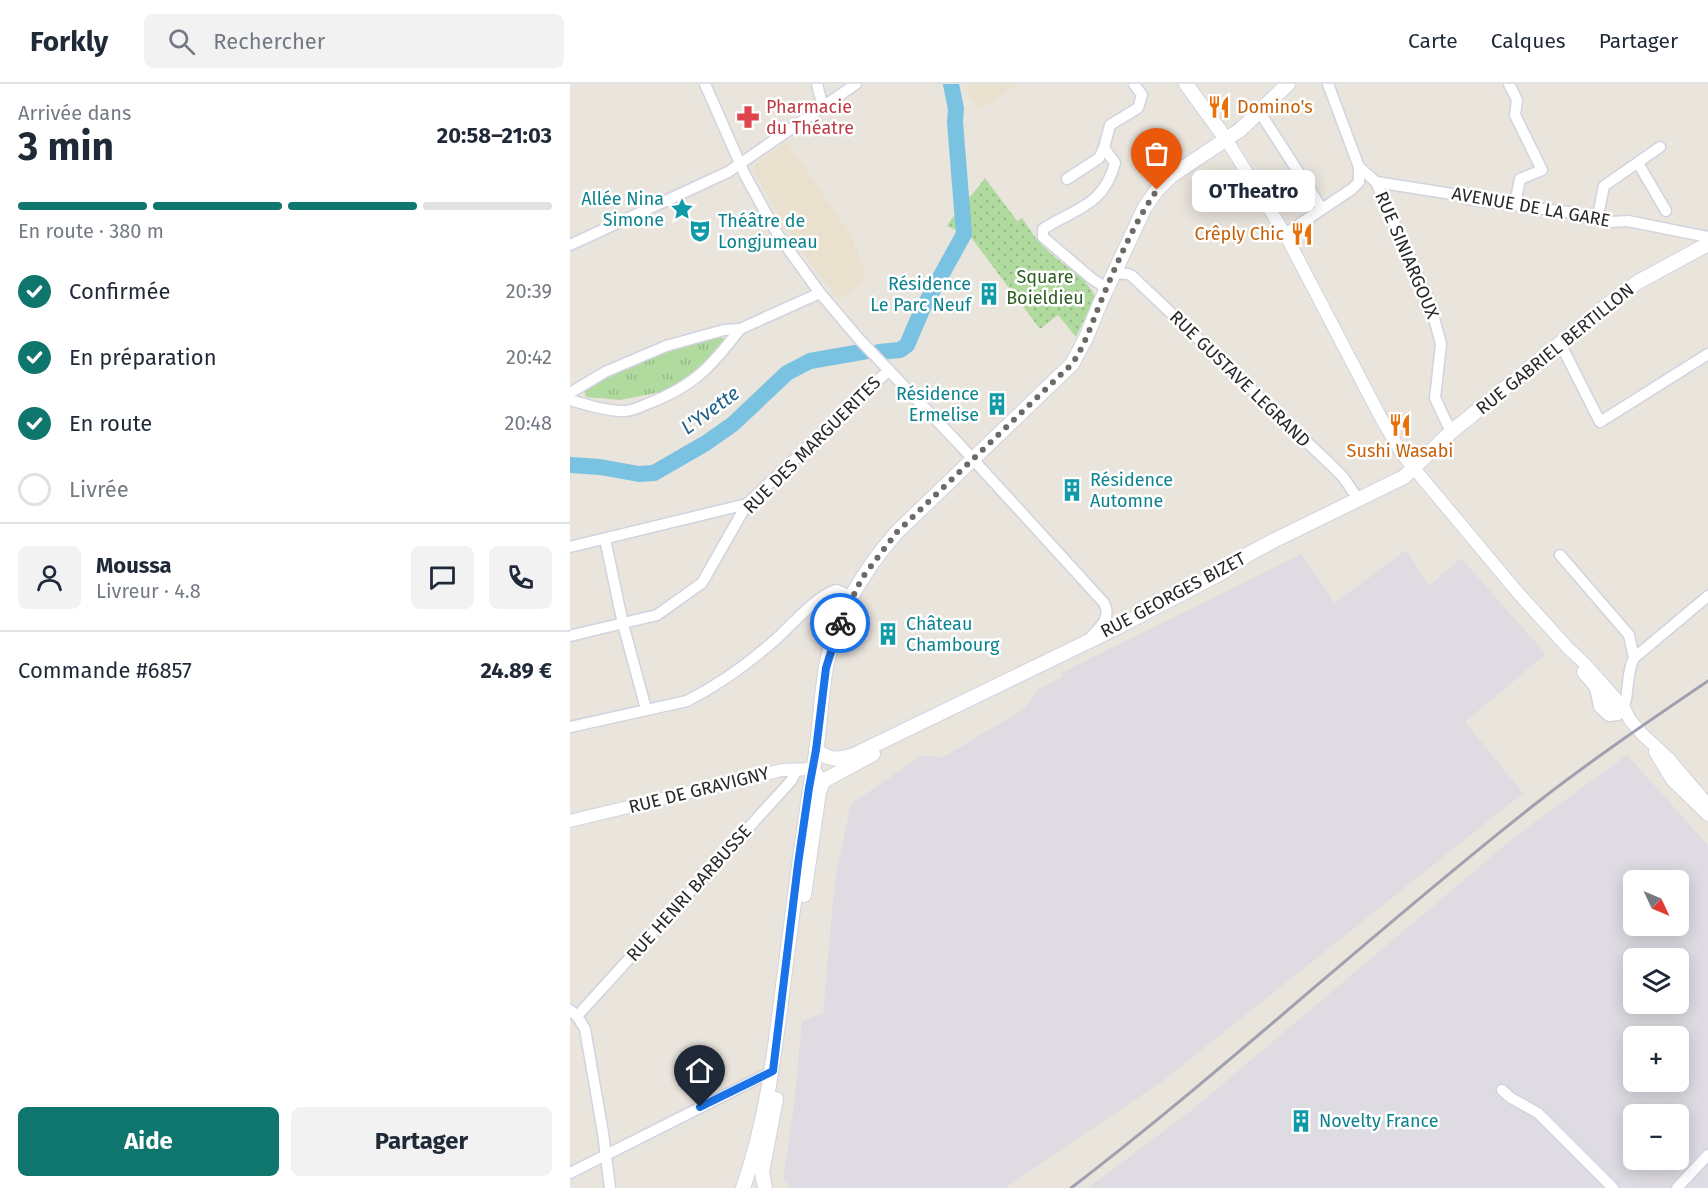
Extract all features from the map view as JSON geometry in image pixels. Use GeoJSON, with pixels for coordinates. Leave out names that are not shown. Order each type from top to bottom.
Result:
{"type":"FeatureCollection","features":[{"type":"Feature","properties":{"kind":"main road"},"geometry":{"type":"LineString","coordinates":[[1186,84],[1226,140]]}},
{"type":"Feature","properties":{"kind":"main road"},"geometry":{"type":"LineString","coordinates":[[759,1188],[742,1188],[754,1153],[773,1071],[798,864],[829,652],[852,596],[872,563],[897,532],[1072,364],[1145,207],[1157,190],[1171,176],[1226,140],[1288,84]]}},
{"type":"Feature","properties":{"kind":"main road","name":"RUE GABRIEL BERTILLON"},"geometry":{"type":"LineString","coordinates":[[1413,469],[1451,432],[1638,282],[1708,244]]}},
{"type":"Feature","properties":{"kind":"main road","name":"RUE GEORGES BIZET"},"geometry":{"type":"LineString","coordinates":[[816,750],[830,759],[842,759],[932,718],[1223,572],[1247,555],[1404,477],[1413,469]]}},
{"type":"Feature","properties":{"kind":"main road","name":"RUE GEORGES BIZET"},"geometry":{"type":"LineString","coordinates":[[824,781],[932,718]]}},
{"type":"Feature","properties":{"kind":"main road"},"geometry":{"type":"LineString","coordinates":[[765,1188],[762,1172],[781,1070],[819,792],[824,781]]}},
{"type":"Feature","properties":{"kind":"street"},"geometry":{"type":"LineString","coordinates":[[705,84],[740,164],[778,235],[820,293],[1104,603],[1108,615],[1105,622],[1088,641]]}},
{"type":"Feature","properties":{"kind":"street"},"geometry":{"type":"LineString","coordinates":[[817,84],[823,107]]}},
{"type":"Feature","properties":{"kind":"street"},"geometry":{"type":"LineString","coordinates":[[570,245],[692,189],[740,164],[856,84]]}},
{"type":"Feature","properties":{"kind":"street"},"geometry":{"type":"LineString","coordinates":[[1067,179],[1099,158],[1110,125],[1138,108],[1142,94],[1134,84]]}},
{"type":"Feature","properties":{"kind":"street"},"geometry":{"type":"LineString","coordinates":[[1285,234],[1356,186],[1360,177],[1359,167],[1328,84]]}},
{"type":"Feature","properties":{"kind":"street"},"geometry":{"type":"LineString","coordinates":[[1509,84],[1516,100],[1515,115],[1542,170],[1520,179],[1515,204]]}},
{"type":"Feature","properties":{"kind":"street"},"geometry":{"type":"LineString","coordinates":[[1259,111],[1322,209]]}},
{"type":"Feature","properties":{"kind":"street"},"geometry":{"type":"LineString","coordinates":[[1226,140],[1285,234],[1381,418],[1413,469],[1598,685],[1650,743],[1669,759],[1708,805]]}},
{"type":"Feature","properties":{"kind":"street"},"geometry":{"type":"LineString","coordinates":[[1597,220],[1604,186],[1660,147]]}},
{"type":"Feature","properties":{"kind":"street"},"geometry":{"type":"LineString","coordinates":[[1104,148],[1115,163],[1106,187],[1090,203],[1043,229],[1042,237],[1091,279],[1107,289]]}},
{"type":"Feature","properties":{"kind":"street"},"geometry":{"type":"LineString","coordinates":[[1638,163],[1666,211]]}},
{"type":"Feature","properties":{"kind":"street"},"geometry":{"type":"LineString","coordinates":[[1359,167],[1376,182]]}},
{"type":"Feature","properties":{"kind":"street","name":"AVENUE DE LA GARE"},"geometry":{"type":"LineString","coordinates":[[1376,182],[1452,194],[1472,200],[1568,212],[1597,220],[1628,221],[1708,237]]}},
{"type":"Feature","properties":{"kind":"street","name":"RUE SINIARGOUX"},"geometry":{"type":"LineString","coordinates":[[1376,182],[1429,300],[1441,344],[1435,398],[1451,432]]}},
{"type":"Feature","properties":{"kind":"street","name":"RUE GUSTAVE LEGRAND"},"geometry":{"type":"LineString","coordinates":[[1114,273],[1132,276],[1336,471],[1358,499]]}},
{"type":"Feature","properties":{"kind":"street"},"geometry":{"type":"LineString","coordinates":[[570,393],[605,372],[666,346],[724,330],[740,329],[820,293]]}},
{"type":"Feature","properties":{"kind":"street"},"geometry":{"type":"LineString","coordinates":[[570,400],[594,407],[627,412],[663,398],[694,380],[714,363],[740,329]]}},
{"type":"Feature","properties":{"kind":"street"},"geometry":{"type":"LineString","coordinates":[[1561,345],[1600,422],[1708,354]]}},
{"type":"Feature","properties":{"kind":"street","name":"RUE DES MARGUERITES"},"geometry":{"type":"LineString","coordinates":[[570,636],[657,615],[702,583],[747,504],[889,369]]}},
{"type":"Feature","properties":{"kind":"street"},"geometry":{"type":"LineString","coordinates":[[570,547],[747,504]]}},
{"type":"Feature","properties":{"kind":"street"},"geometry":{"type":"LineString","coordinates":[[605,539],[623,624],[646,709]]}},
{"type":"Feature","properties":{"kind":"street"},"geometry":{"type":"LineString","coordinates":[[1560,555],[1629,635],[1634,658]]}},
{"type":"Feature","properties":{"kind":"street"},"geometry":{"type":"LineString","coordinates":[[570,727],[687,700],[758,654],[829,593],[842,591],[852,596]]}},
{"type":"Feature","properties":{"kind":"street"},"geometry":{"type":"LineString","coordinates":[[1627,717],[1629,670],[1634,658],[1708,596]]}},
{"type":"Feature","properties":{"kind":"street"},"geometry":{"type":"LineString","coordinates":[[1650,743],[1672,780],[1708,815]]}},
{"type":"Feature","properties":{"kind":"street","name":"RUE HENRI BARBUSSE"},"geometry":{"type":"LineString","coordinates":[[574,1013],[791,781],[797,769]]}},
{"type":"Feature","properties":{"kind":"street"},"geometry":{"type":"LineString","coordinates":[[813,769],[824,781]]}},
{"type":"Feature","properties":{"kind":"street","name":"RUE DE GRAVIGNY"},"geometry":{"type":"LineString","coordinates":[[570,821],[782,770],[813,769]]}},
{"type":"Feature","properties":{"kind":"street"},"geometry":{"type":"LineString","coordinates":[[574,1013],[585,1029],[591,1055],[610,1188]]}},
{"type":"Feature","properties":{"kind":"street"},"geometry":{"type":"LineString","coordinates":[[570,1173],[773,1071]]}},
{"type":"Feature","properties":{"kind":"street"},"geometry":{"type":"LineString","coordinates":[[1502,1090],[1511,1098],[1538,1113],[1612,1188]]}},
{"type":"Feature","properties":{"kind":"street"},"geometry":{"type":"LineString","coordinates":[[1677,1188],[1708,1155]]}},
{"type":"Feature","properties":{"kind":"shaded area"},"geometry":{"type":"Polygon","coordinates":[[[969,84],[1017,84],[980,110],[967,91],[969,84]]]}},
{"type":"Feature","properties":{"kind":"shaded area"},"geometry":{"type":"Polygon","coordinates":[[[787,142],[851,235],[865,273],[862,282],[839,300],[796,244],[753,171],[755,164],[787,142]]]}},
{"type":"Feature","properties":{"kind":"shaded area"},"geometry":{"type":"Polygon","coordinates":[[[1406,550],[1429,586],[1461,558],[1546,654],[1465,722],[1523,793],[1164,1080],[1005,1188],[791,1188],[783,1179],[794,1106],[802,1021],[823,1013],[835,879],[851,804],[921,756],[943,757],[1023,710],[1039,689],[1063,677],[1061,673],[1301,554],[1335,603],[1406,550]]]}},
{"type":"Feature","properties":{"kind":"shaded area"},"geometry":{"type":"Polygon","coordinates":[[[1627,755],[1708,845],[1708,1188],[1088,1188],[1193,1109],[1517,835],[1627,755]]]}},
{"type":"Feature","properties":{"kind":"green space","name":"Square Boieldieu"},"geometry":{"type":"Polygon","coordinates":[[[985,178],[1017,221],[1022,218],[1042,245],[1086,282],[1091,289],[1095,297],[1076,337],[1058,315],[1040,329],[970,236],[947,226],[985,178]]]}},
{"type":"Feature","properties":{"kind":"green space"},"geometry":{"type":"Polygon","coordinates":[[[719,337],[725,339],[713,359],[671,390],[620,400],[586,397],[584,390],[601,378],[665,347],[719,337]]]}},
{"type":"Feature","properties":{"kind":"waterway","name":"L'Yvette"},"geometry":{"type":"LineString","coordinates":[[879,352],[900,350],[907,345],[922,310],[964,234],[955,122],[956,109],[951,84]]}},
{"type":"Feature","properties":{"kind":"waterway","name":"L'Yvette"},"geometry":{"type":"LineString","coordinates":[[570,465],[600,467],[639,474],[654,473],[706,443],[733,424],[787,373],[810,361],[867,351]]}},
{"type":"Feature","properties":{"kind":"railway"},"geometry":{"type":"LineString","coordinates":[[1071,1188],[1130,1142],[1417,900],[1534,805],[1598,757],[1708,681]]}},
{"type":"Feature","properties":{"kind":"way so far"},"geometry":{"type":"LineString","coordinates":[[840,623],[862,578],[881,550],[897,532],[1072,364],[1145,207],[1157,190]]}},
{"type":"Feature","properties":{"kind":"place","name":"Domino's"},"geometry":{"type":"Point","coordinates":[1219,107]}},
{"type":"Feature","properties":{"kind":"place","name":"Pharmacie du Théatre"},"geometry":{"type":"Point","coordinates":[748,117]}},
{"type":"Feature","properties":{"kind":"place","name":"O'Theatro"},"geometry":{"type":"Point","coordinates":[1157,190]}},
{"type":"Feature","properties":{"kind":"place","name":"Allée Nina Simone"},"geometry":{"type":"Point","coordinates":[682,209]}},
{"type":"Feature","properties":{"kind":"place","name":"Théâtre de Longjumeau"},"geometry":{"type":"Point","coordinates":[700,231]}},
{"type":"Feature","properties":{"kind":"place","name":"Crêply Chic"},"geometry":{"type":"Point","coordinates":[1302,234]}},
{"type":"Feature","properties":{"kind":"place","name":"Résidence Le Parc Neuf"},"geometry":{"type":"Point","coordinates":[989,294]}},
{"type":"Feature","properties":{"kind":"place","name":"Résidence Ermelise"},"geometry":{"type":"Point","coordinates":[997,404]}},
{"type":"Feature","properties":{"kind":"place","name":"Sushi Wasabi"},"geometry":{"type":"Point","coordinates":[1400,425]}},
{"type":"Feature","properties":{"kind":"place","name":"Résidence Automne"},"geometry":{"type":"Point","coordinates":[1072,490]}},
{"type":"Feature","properties":{"kind":"place","name":"Château Chambourg"},"geometry":{"type":"Point","coordinates":[888,634]}},
{"type":"Feature","properties":{"kind":"place","name":"Novelty France"},"geometry":{"type":"Point","coordinates":[1301,1121]}},
{"type":"Feature","properties":{"kind":"route"},"geometry":{"type":"LineString","coordinates":[[700,1107],[773,1071],[798,864],[826,668],[829,652],[840,623]]}}]}
